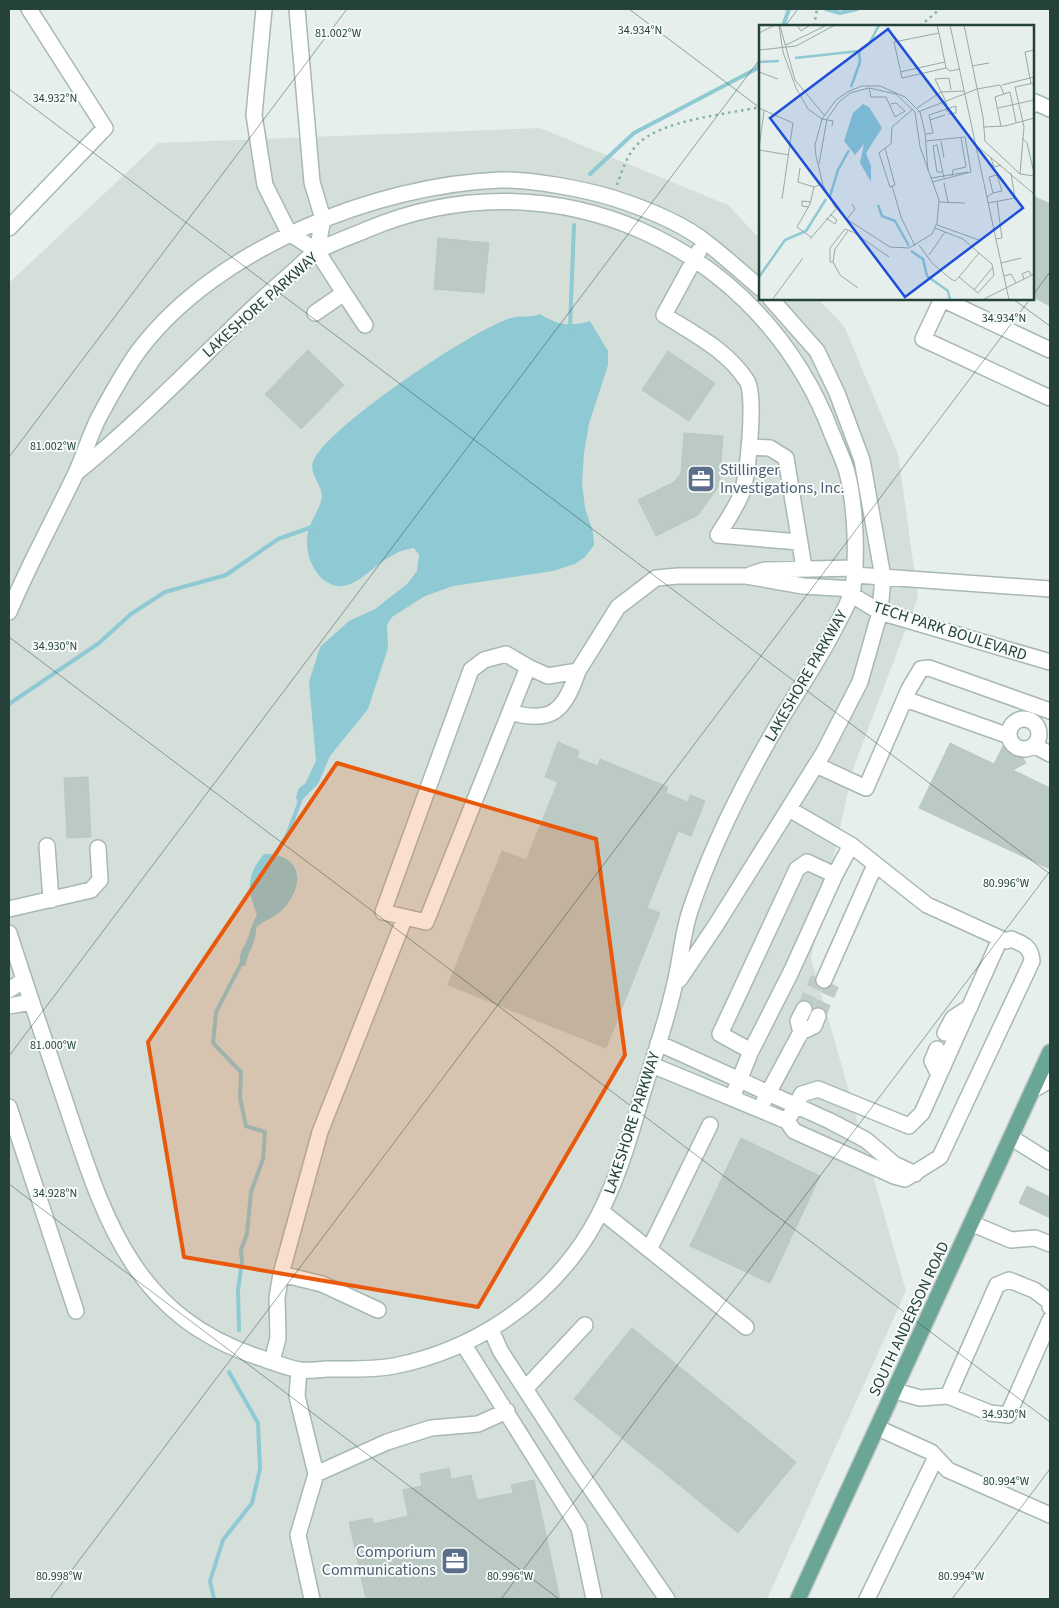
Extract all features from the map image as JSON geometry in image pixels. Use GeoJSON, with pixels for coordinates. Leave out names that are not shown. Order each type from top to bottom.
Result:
{"type":"FeatureCollection","features":[{"type":"Feature","properties":{"kind":"main road","name":"SOUTH ANDERSON ROAD"},"geometry":{"type":"LineString","coordinates":[[798,1599],[1050,1052]]}},
{"type":"Feature","properties":{"kind":"street"},"geometry":{"type":"LineString","coordinates":[[9,228],[105,128],[29,9]]}},
{"type":"Feature","properties":{"kind":"street"},"geometry":{"type":"LineString","coordinates":[[264,9],[254,115],[265,185],[289,233],[317,251],[365,325]]}},
{"type":"Feature","properties":{"kind":"street"},"geometry":{"type":"LineString","coordinates":[[297,9],[312,182],[323,219],[317,251]]}},
{"type":"Feature","properties":{"kind":"street"},"geometry":{"type":"LineString","coordinates":[[1034,102],[1050,109]]}},
{"type":"Feature","properties":{"kind":"street","name":"LAKESHORE PARKWAY"},"geometry":{"type":"LineString","coordinates":[[10,606],[26,570],[76,473],[98,418],[140,349],[184,302],[228,270],[289,233],[323,219],[417,190],[454,184],[493,181],[562,187],[612,198],[659,216],[705,241],[759,287]]}},
{"type":"Feature","properties":{"kind":"street","name":"LAKESHORE PARKWAY"},"geometry":{"type":"LineString","coordinates":[[9,933],[96,1195],[127,1257],[153,1292],[197,1330],[232,1348],[299,1370],[381,1368],[424,1360],[464,1345],[502,1323],[559,1273],[586,1238],[601,1211],[623,1159],[652,1065],[675,985],[688,914],[729,813],[778,724],[819,658],[854,582],[854,531],[847,473],[822,408],[800,367],[751,305],[695,258],[651,234],[608,216],[564,205],[501,201],[460,204],[424,210],[388,220],[317,251],[260,301],[121,435],[76,473]]}},
{"type":"Feature","properties":{"kind":"street"},"geometry":{"type":"LineString","coordinates":[[705,241],[664,315],[719,349],[748,383],[751,416],[749,447],[742,494],[718,535],[798,542]]}},
{"type":"Feature","properties":{"kind":"street"},"geometry":{"type":"LineString","coordinates":[[315,313],[344,293]]}},
{"type":"Feature","properties":{"kind":"street","name":"LAKESHORE PARKWAY"},"geometry":{"type":"LineString","coordinates":[[675,985],[716,925],[816,765],[860,682],[880,612],[883,577],[862,460],[837,393],[817,351],[772,300]]}},
{"type":"Feature","properties":{"kind":"street"},"geometry":{"type":"LineString","coordinates":[[942,300],[923,339],[1050,398]]}},
{"type":"Feature","properties":{"kind":"street"},"geometry":{"type":"LineString","coordinates":[[944,300],[1050,350]]}},
{"type":"Feature","properties":{"kind":"street"},"geometry":{"type":"LineString","coordinates":[[749,447],[770,448],[786,458],[798,542],[804,568]]}},
{"type":"Feature","properties":{"kind":"street"},"geometry":{"type":"LineString","coordinates":[[746,576],[764,570],[804,568],[854,582]]}},
{"type":"Feature","properties":{"kind":"street"},"geometry":{"type":"LineString","coordinates":[[510,712],[526,717],[544,717],[560,709],[569,696],[578,671],[618,607],[656,578],[678,576],[746,576],[803,586],[854,582]]}},
{"type":"Feature","properties":{"kind":"street","name":"TECH PARK BOULEVARD"},"geometry":{"type":"LineString","coordinates":[[854,582],[883,577],[1050,589]]}},
{"type":"Feature","properties":{"kind":"street","name":"TECH PARK BOULEVARD"},"geometry":{"type":"LineString","coordinates":[[854,582],[880,612],[1050,662]]}},
{"type":"Feature","properties":{"kind":"street"},"geometry":{"type":"LineString","coordinates":[[528,667],[426,922],[383,912],[471,670],[484,660],[506,654],[548,676],[578,671]]}},
{"type":"Feature","properties":{"kind":"street"},"geometry":{"type":"LineString","coordinates":[[816,765],[866,788],[905,699],[921,669],[929,668],[1048,711],[1034,724],[1014,722],[1009,736]]}},
{"type":"Feature","properties":{"kind":"street"},"geometry":{"type":"LineString","coordinates":[[905,699],[1009,736],[1017,747],[1027,749],[1034,746],[1038,740],[1034,724]]}},
{"type":"Feature","properties":{"kind":"street"},"geometry":{"type":"LineString","coordinates":[[1034,746],[1050,754]]}},
{"type":"Feature","properties":{"kind":"street"},"geometry":{"type":"LineString","coordinates":[[652,1065],[787,1121],[794,1131],[894,1176],[905,1179],[940,1157],[1032,962],[1032,954],[1027,946],[1011,939],[1003,940],[927,905],[851,845],[789,808]]}},
{"type":"Feature","properties":{"kind":"street"},"geometry":{"type":"LineString","coordinates":[[732,1098],[751,1051],[851,845]]}},
{"type":"Feature","properties":{"kind":"street"},"geometry":{"type":"LineString","coordinates":[[47,846],[51,900]]}},
{"type":"Feature","properties":{"kind":"street"},"geometry":{"type":"LineString","coordinates":[[9,909],[91,890],[100,880],[98,848]]}},
{"type":"Feature","properties":{"kind":"street"},"geometry":{"type":"LineString","coordinates":[[751,1051],[720,1034],[797,869],[807,862],[835,875]]}},
{"type":"Feature","properties":{"kind":"street"},"geometry":{"type":"LineString","coordinates":[[825,981],[844,954],[842,940],[875,865]]}},
{"type":"Feature","properties":{"kind":"street"},"geometry":{"type":"LineString","coordinates":[[272,1361],[278,1338],[277,1298],[281,1274],[320,1132],[404,917]]}},
{"type":"Feature","properties":{"kind":"street"},"geometry":{"type":"LineString","coordinates":[[787,1121],[802,1094],[818,1089],[909,1126],[922,1113],[1003,940]]}},
{"type":"Feature","properties":{"kind":"street"},"geometry":{"type":"LineString","coordinates":[[9,990],[24,980]]}},
{"type":"Feature","properties":{"kind":"street"},"geometry":{"type":"LineString","coordinates":[[9,1006],[31,1002]]}},
{"type":"Feature","properties":{"kind":"street"},"geometry":{"type":"LineString","coordinates":[[945,1033],[953,1018],[970,1007]]}},
{"type":"Feature","properties":{"kind":"street"},"geometry":{"type":"LineString","coordinates":[[760,1110],[802,1032],[798,1021],[811,1012]]}},
{"type":"Feature","properties":{"kind":"street"},"geometry":{"type":"LineString","coordinates":[[658,1042],[866,1140],[894,1164],[915,1174]]}},
{"type":"Feature","properties":{"kind":"street"},"geometry":{"type":"LineString","coordinates":[[937,1049],[932,1061],[939,1075]]}},
{"type":"Feature","properties":{"kind":"street"},"geometry":{"type":"LineString","coordinates":[[1033,1090],[1050,1080]]}},
{"type":"Feature","properties":{"kind":"street"},"geometry":{"type":"LineString","coordinates":[[9,1107],[76,1311]]}},
{"type":"Feature","properties":{"kind":"street"},"geometry":{"type":"LineString","coordinates":[[650,1248],[710,1125]]}},
{"type":"Feature","properties":{"kind":"street"},"geometry":{"type":"LineString","coordinates":[[1012,1138],[1036,1151],[1050,1162]]}},
{"type":"Feature","properties":{"kind":"street"},"geometry":{"type":"LineString","coordinates":[[601,1211],[650,1248],[746,1327]]}},
{"type":"Feature","properties":{"kind":"street"},"geometry":{"type":"LineString","coordinates":[[972,1224],[1011,1240],[1035,1238],[1050,1244]]}},
{"type":"Feature","properties":{"kind":"street"},"geometry":{"type":"LineString","coordinates":[[281,1274],[322,1284],[378,1310]]}},
{"type":"Feature","properties":{"kind":"street"},"geometry":{"type":"LineString","coordinates":[[948,1396],[997,1285],[1009,1280],[1034,1290],[1050,1302],[1050,1307]]}},
{"type":"Feature","properties":{"kind":"street"},"geometry":{"type":"LineString","coordinates":[[895,1391],[920,1398],[948,1396],[990,1413],[1008,1415],[1050,1320]]}},
{"type":"Feature","properties":{"kind":"street"},"geometry":{"type":"LineString","coordinates":[[525,1389],[585,1325]]}},
{"type":"Feature","properties":{"kind":"street"},"geometry":{"type":"LineString","coordinates":[[491,1330],[501,1352],[525,1389],[667,1599]]}},
{"type":"Feature","properties":{"kind":"street"},"geometry":{"type":"LineString","coordinates":[[464,1345],[579,1528],[594,1599]]}},
{"type":"Feature","properties":{"kind":"street"},"geometry":{"type":"LineString","coordinates":[[299,1370],[297,1396],[316,1474],[298,1536],[312,1599]]}},
{"type":"Feature","properties":{"kind":"street"},"geometry":{"type":"LineString","coordinates":[[316,1474],[387,1442],[431,1428],[478,1424],[507,1411]]}},
{"type":"Feature","properties":{"kind":"street"},"geometry":{"type":"LineString","coordinates":[[878,1428],[931,1452],[948,1470],[1050,1515]]}},
{"type":"Feature","properties":{"kind":"street"},"geometry":{"type":"LineString","coordinates":[[867,1599],[936,1457]]}},
{"type":"Feature","properties":{"kind":"path"},"geometry":{"type":"LineString","coordinates":[[814,25],[817,9]]}},
{"type":"Feature","properties":{"kind":"path"},"geometry":{"type":"LineString","coordinates":[[921,25],[940,9]]}},
{"type":"Feature","properties":{"kind":"path"},"geometry":{"type":"LineString","coordinates":[[612,198],[625,162],[638,144],[654,133],[685,122],[759,107]]}},
{"type":"Feature","properties":{"kind":"highlighted area"},"geometry":{"type":"Polygon","coordinates":[[[337,763],[596,839],[625,1055],[478,1307],[184,1257],[148,1042],[337,763]]]}},
{"type":"Feature","properties":{"kind":"shaded area"},"geometry":{"type":"Polygon","coordinates":[[[540,128],[728,205],[759,238],[759,300],[819,300],[844,326],[898,454],[918,597],[853,769],[811,958],[906,1291],[767,1599],[9,1599],[9,283],[158,143],[540,128]]]}},
{"type":"Feature","properties":{"kind":"water"},"geometry":{"type":"Polygon","coordinates":[[[540,314],[552,321],[564,324],[590,321],[608,351],[608,365],[589,424],[584,453],[582,483],[585,508],[593,532],[594,545],[585,557],[575,564],[553,571],[453,586],[425,596],[392,617],[387,625],[388,648],[368,709],[330,756],[318,784],[298,804],[296,797],[299,788],[305,784],[316,761],[309,682],[320,647],[349,621],[375,609],[407,584],[417,571],[419,555],[414,548],[402,551],[382,562],[355,582],[347,585],[338,586],[325,581],[312,564],[307,543],[308,530],[322,496],[313,472],[313,462],[323,447],[344,427],[403,381],[435,359],[466,340],[511,318],[540,314]]]}},
{"type":"Feature","properties":{"kind":"water"},"geometry":{"type":"Polygon","coordinates":[[[264,854],[272,854],[287,859],[296,871],[297,884],[292,897],[284,908],[256,928],[255,940],[246,965],[240,967],[241,953],[257,915],[251,898],[251,876],[264,854]]]}},
{"type":"Feature","properties":{"kind":"building"},"geometry":{"type":"Polygon","coordinates":[[[1034,196],[1050,204],[1050,306],[1034,298],[1034,196]]]}},
{"type":"Feature","properties":{"kind":"building"},"geometry":{"type":"Polygon","coordinates":[[[438,238],[489,243],[484,293],[434,289],[438,238]]]}},
{"type":"Feature","properties":{"kind":"building"},"geometry":{"type":"Polygon","coordinates":[[[308,350],[344,385],[301,429],[265,394],[308,350]]]}},
{"type":"Feature","properties":{"kind":"building"},"geometry":{"type":"Polygon","coordinates":[[[668,351],[715,383],[689,421],[642,390],[668,351]]]}},
{"type":"Feature","properties":{"kind":"building"},"geometry":{"type":"Polygon","coordinates":[[[684,433],[723,436],[719,486],[698,515],[656,536],[638,500],[674,482],[681,473],[684,433]]]}},
{"type":"Feature","properties":{"kind":"building"},"geometry":{"type":"Polygon","coordinates":[[[558,742],[579,751],[577,758],[598,766],[600,759],[668,787],[666,793],[688,802],[690,795],[705,801],[691,836],[678,831],[647,908],[660,913],[606,1048],[448,985],[502,851],[526,860],[558,782],[545,777],[558,742]]]}},
{"type":"Feature","properties":{"kind":"building"},"geometry":{"type":"Polygon","coordinates":[[[950,743],[994,764],[1003,746],[1021,755],[1026,763],[1013,770],[1050,788],[1050,869],[919,808],[950,743]]]}},
{"type":"Feature","properties":{"kind":"building"},"geometry":{"type":"Polygon","coordinates":[[[88,777],[91,837],[67,838],[64,778],[88,777]]]}},
{"type":"Feature","properties":{"kind":"building"},"geometry":{"type":"Polygon","coordinates":[[[741,1138],[820,1176],[770,1283],[690,1246],[741,1138]]]}},
{"type":"Feature","properties":{"kind":"building"},"geometry":{"type":"Polygon","coordinates":[[[1027,1186],[1050,1197],[1050,1218],[1019,1203],[1027,1186]]]}},
{"type":"Feature","properties":{"kind":"building"},"geometry":{"type":"Polygon","coordinates":[[[632,1328],[796,1462],[738,1533],[574,1399],[632,1328]]]}},
{"type":"Feature","properties":{"kind":"building","name":"Comporium Communications"},"geometry":{"type":"Polygon","coordinates":[[[449,1468],[451,1479],[471,1475],[477,1500],[513,1493],[511,1485],[534,1480],[560,1599],[366,1599],[349,1522],[372,1518],[373,1524],[408,1516],[403,1490],[422,1486],[420,1474],[449,1468]]]}},
{"type":"Feature","properties":{"kind":"waterway"},"geometry":{"type":"LineString","coordinates":[[783,25],[789,9]]}},
{"type":"Feature","properties":{"kind":"waterway"},"geometry":{"type":"LineString","coordinates":[[826,9],[840,13],[857,9]]}},
{"type":"Feature","properties":{"kind":"waterway"},"geometry":{"type":"LineString","coordinates":[[590,174],[634,133],[756,69],[759,64]]}},
{"type":"Feature","properties":{"kind":"waterway"},"geometry":{"type":"LineString","coordinates":[[570,327],[574,225]]}},
{"type":"Feature","properties":{"kind":"waterway"},"geometry":{"type":"LineString","coordinates":[[9,704],[99,643],[131,614],[165,592],[226,575],[278,539],[312,527]]}},
{"type":"Feature","properties":{"kind":"waterway"},"geometry":{"type":"LineString","coordinates":[[274,858],[288,833],[300,801]]}},
{"type":"Feature","properties":{"kind":"waterway"},"geometry":{"type":"LineString","coordinates":[[239,1330],[238,1290],[242,1262],[241,1250],[247,1234],[251,1192],[263,1159],[265,1132],[246,1126],[240,1098],[241,1072],[213,1043],[216,1012],[241,964]]}},
{"type":"Feature","properties":{"kind":"waterway"},"geometry":{"type":"LineString","coordinates":[[214,1599],[210,1581],[223,1540],[252,1503],[260,1469],[258,1423],[229,1372]]}},
{"type":"Feature","properties":{"kind":"tunnel"},"geometry":{"type":"LineString","coordinates":[[804,1009],[818,978]]}},
{"type":"Feature","properties":{"kind":"tunnel"},"geometry":{"type":"LineString","coordinates":[[818,1016],[832,984]]}},
{"type":"Feature","properties":{"kind":"place","name":"Stillinger Investigations, Inc."},"geometry":{"type":"Point","coordinates":[701,479]}},
{"type":"Feature","properties":{"kind":"place","name":"Comporium Communications"},"geometry":{"type":"Point","coordinates":[455,1561]}}]}
